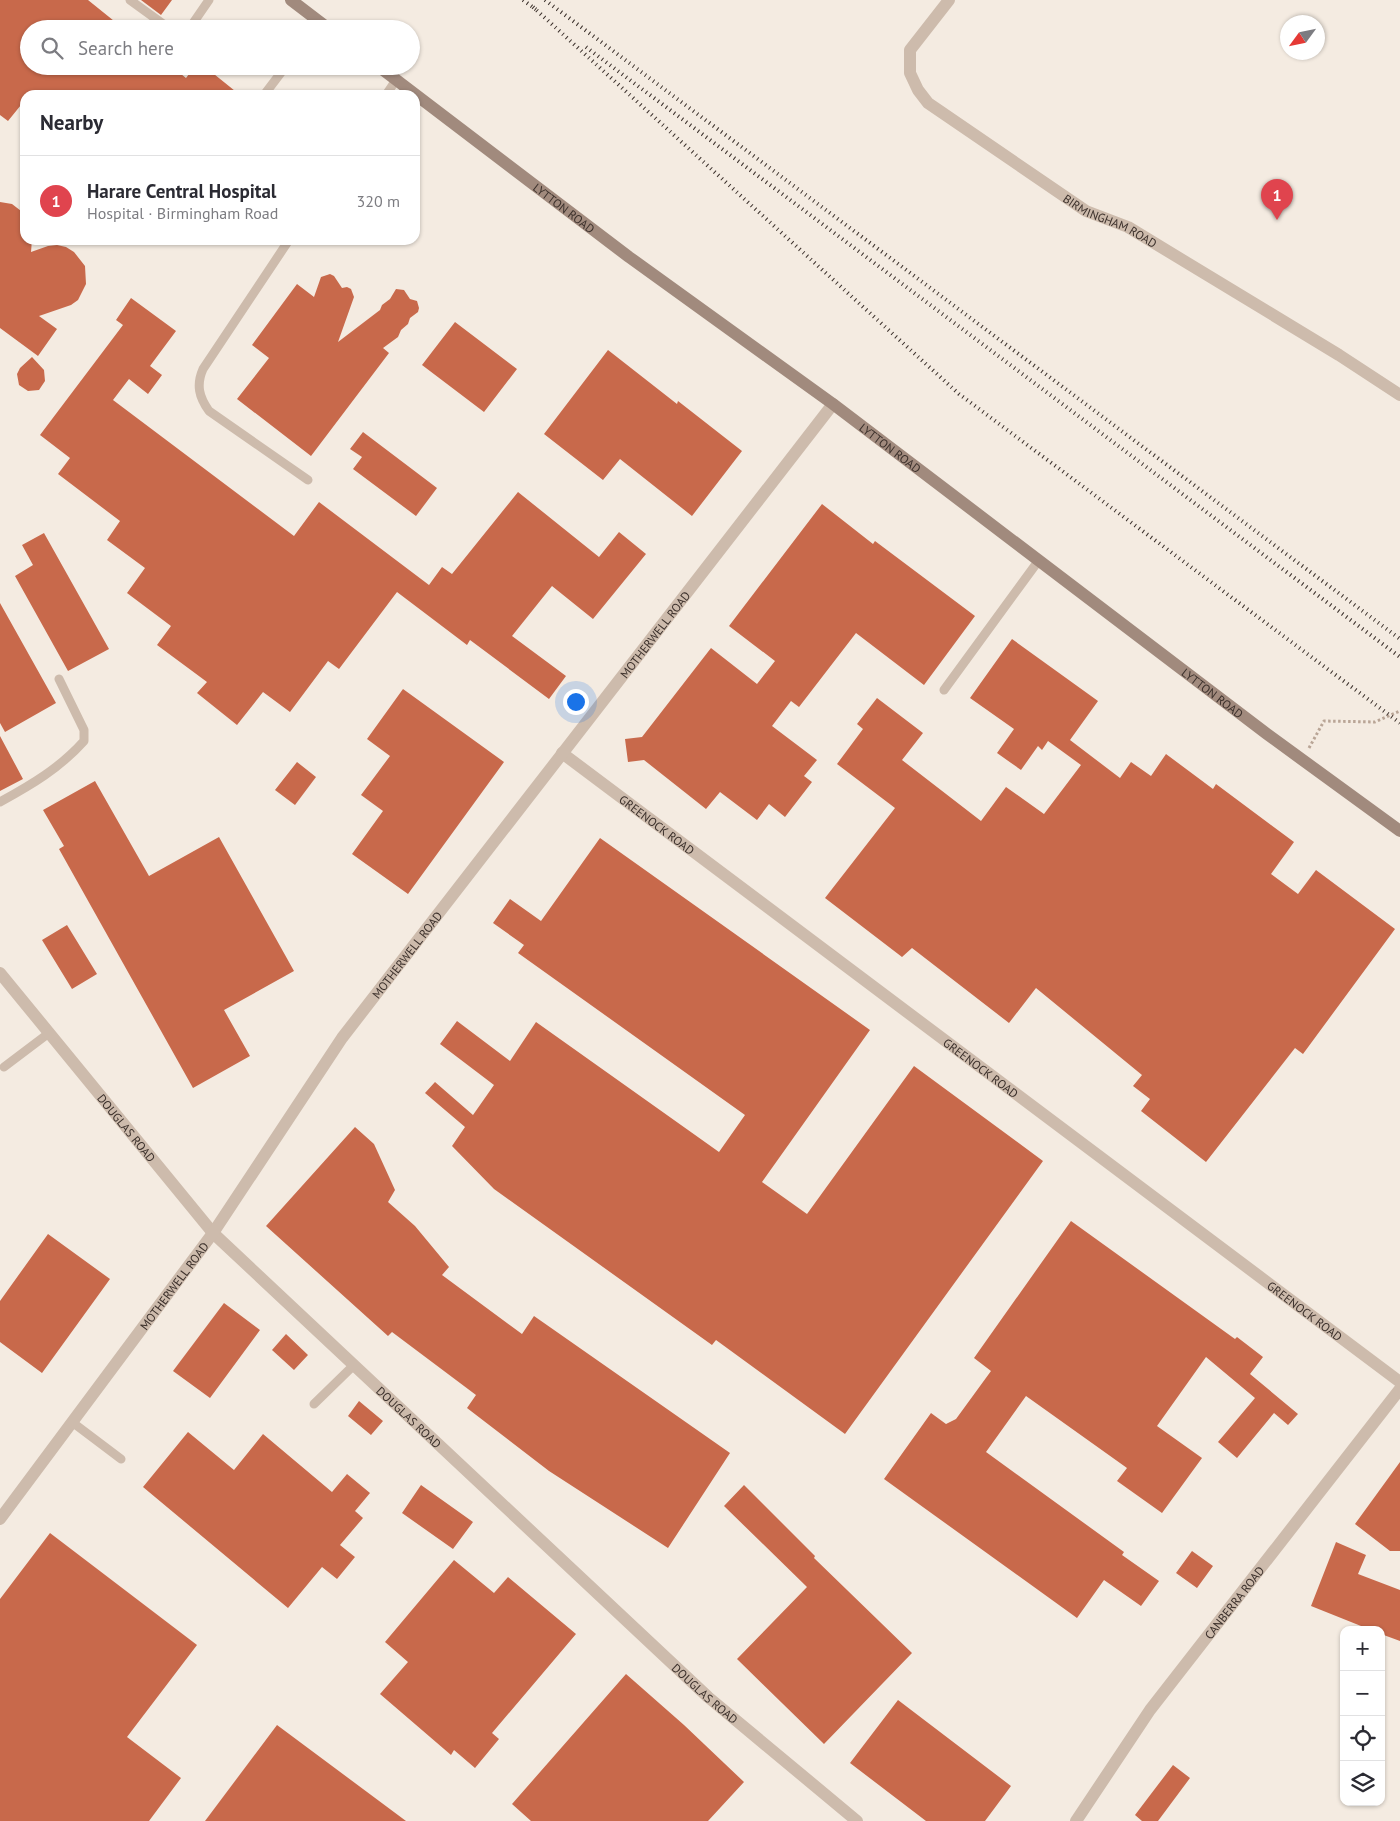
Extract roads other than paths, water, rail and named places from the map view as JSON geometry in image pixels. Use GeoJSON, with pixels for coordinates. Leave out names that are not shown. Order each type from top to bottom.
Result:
{"type":"FeatureCollection","features":[{"type":"Feature","properties":{"kind":"main road"},"geometry":{"type":"LineString","coordinates":[[291,0],[314,20]]}},
{"type":"Feature","properties":{"kind":"main road","name":"LYTTON ROAD"},"geometry":{"type":"LineString","coordinates":[[390,75],[409,90]]}},
{"type":"Feature","properties":{"kind":"main road","name":"LYTTON ROAD"},"geometry":{"type":"LineString","coordinates":[[420,98],[630,257],[833,404],[1400,831]]}},
{"type":"Feature","properties":{"kind":"street","name":"BIRMINGHAM ROAD"},"geometry":{"type":"LineString","coordinates":[[950,0],[910,50],[910,73],[918,90],[928,103],[1086,211],[1128,226],[1339,355],[1400,395]]}},
{"type":"Feature","properties":{"kind":"street","name":"MOTHERWELL ROAD"},"geometry":{"type":"LineString","coordinates":[[0,1519],[213,1233],[342,1038],[833,404]]}},
{"type":"Feature","properties":{"kind":"street","name":"GREENOCK ROAD"},"geometry":{"type":"LineString","coordinates":[[562,754],[1400,1382]]}},
{"type":"Feature","properties":{"kind":"street","name":"DOUGLAS ROAD"},"geometry":{"type":"LineString","coordinates":[[0,974],[213,1233],[708,1696],[857,1821]]}},
{"type":"Feature","properties":{"kind":"street","name":"CANBERRA ROAD"},"geometry":{"type":"LineString","coordinates":[[1076,1821],[1150,1710],[1400,1389]]}},
{"type":"Feature","properties":{"kind":"lane"},"geometry":{"type":"LineString","coordinates":[[130,0],[158,20]]}},
{"type":"Feature","properties":{"kind":"lane"},"geometry":{"type":"LineString","coordinates":[[195,20],[209,0]]}},
{"type":"Feature","properties":{"kind":"lane"},"geometry":{"type":"LineString","coordinates":[[268,90],[279,75]]}},
{"type":"Feature","properties":{"kind":"lane"},"geometry":{"type":"LineString","coordinates":[[389,90],[396,80]]}},
{"type":"Feature","properties":{"kind":"lane"},"geometry":{"type":"LineString","coordinates":[[286,245],[202,369],[198,389],[202,401],[209,411],[308,480]]}},
{"type":"Feature","properties":{"kind":"lane"},"geometry":{"type":"LineString","coordinates":[[944,690],[1039,560]]}},
{"type":"Feature","properties":{"kind":"lane"},"geometry":{"type":"LineString","coordinates":[[0,802],[40,780],[72,755],[84,742],[84,730],[58,679]]}},
{"type":"Feature","properties":{"kind":"lane"},"geometry":{"type":"LineString","coordinates":[[4,1067],[49,1033]]}},
{"type":"Feature","properties":{"kind":"lane"},"geometry":{"type":"LineString","coordinates":[[314,1404],[354,1365]]}},
{"type":"Feature","properties":{"kind":"lane"},"geometry":{"type":"LineString","coordinates":[[72,1422],[121,1459]]}},
{"type":"Feature","properties":{"kind":"railway"},"geometry":{"type":"LineString","coordinates":[[523,0],[538,11]]}},
{"type":"Feature","properties":{"kind":"railway"},"geometry":{"type":"LineString","coordinates":[[545,0],[1400,639]]}},
{"type":"Feature","properties":{"kind":"railway"},"geometry":{"type":"LineString","coordinates":[[533,7],[959,394],[1400,723]]}},
{"type":"Feature","properties":{"kind":"railway"},"geometry":{"type":"LineString","coordinates":[[586,47],[1400,657]]}},
{"type":"Feature","properties":{"kind":"place","name":"Harare Central Hospital"},"geometry":{"type":"Point","coordinates":[1277,220]}}]}
